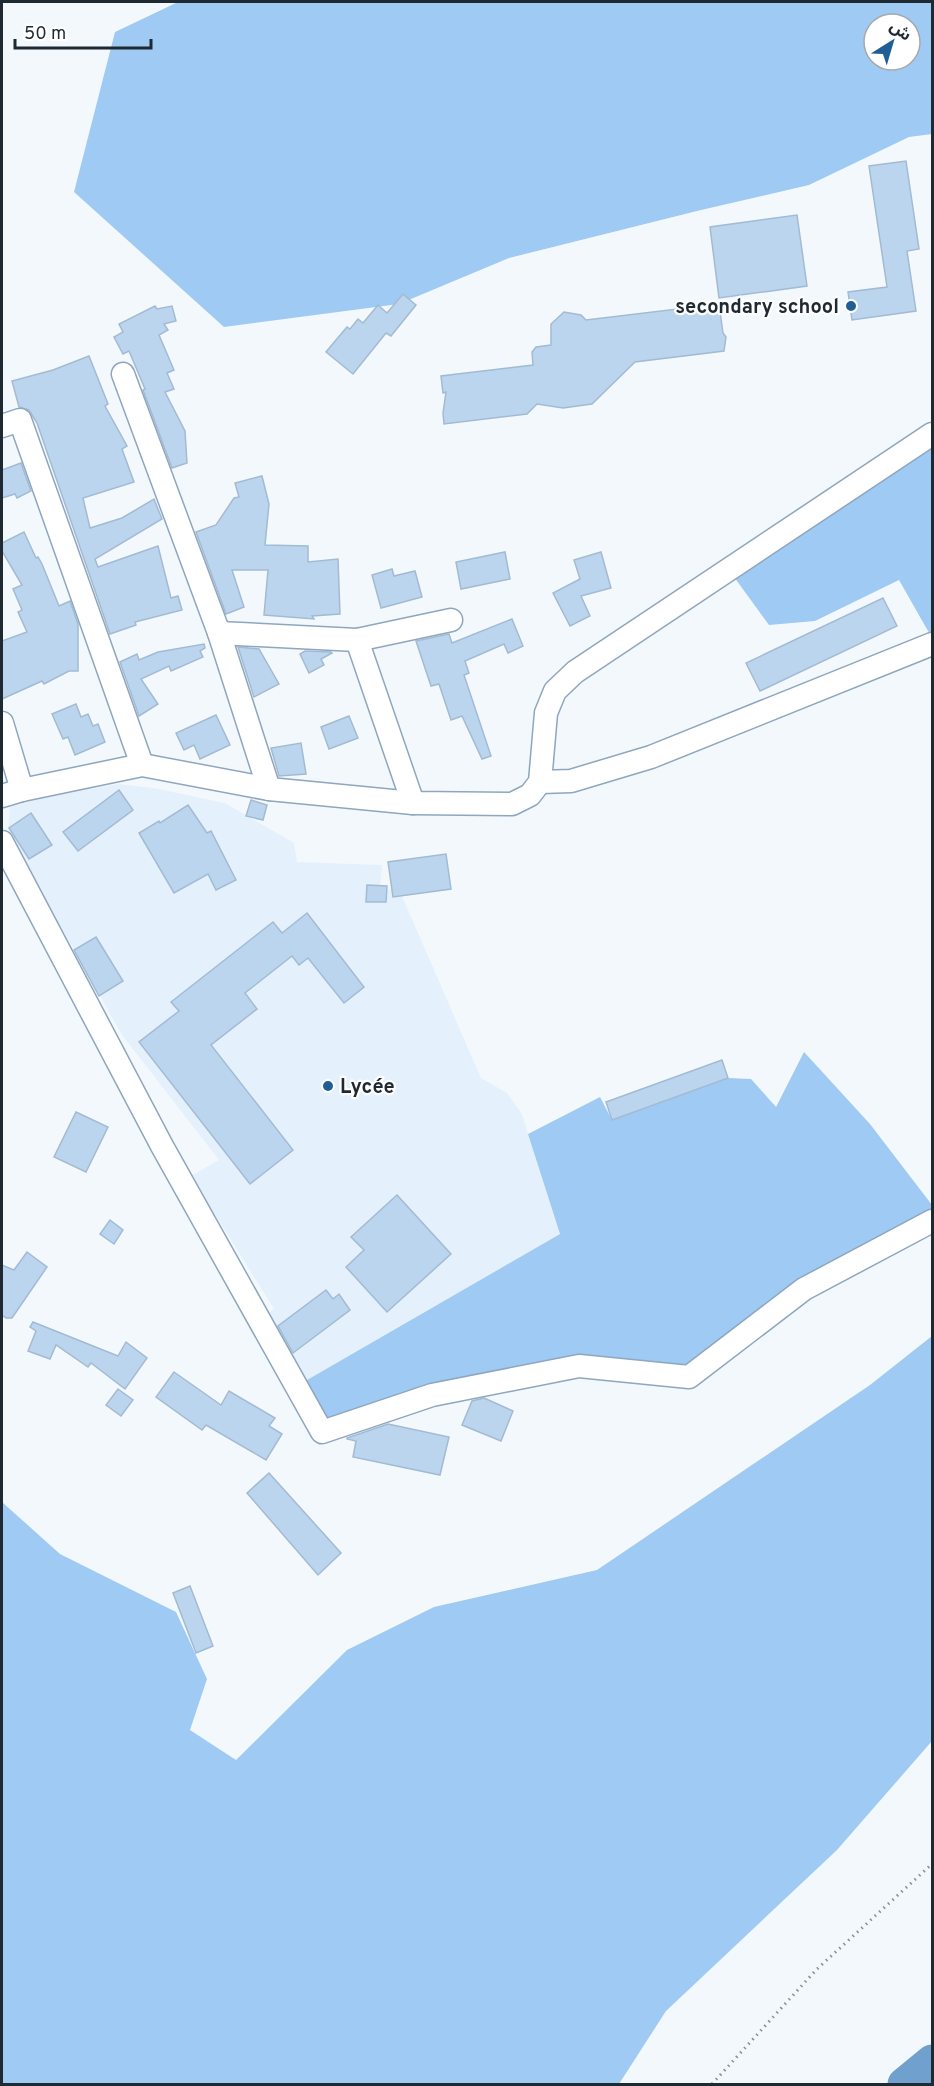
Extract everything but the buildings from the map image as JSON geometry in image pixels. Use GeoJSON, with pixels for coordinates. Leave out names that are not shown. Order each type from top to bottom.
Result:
{"type":"FeatureCollection","features":[{"type":"Feature","properties":{"kind":"street"},"geometry":{"type":"LineString","coordinates":[[123,374],[219,633],[269,789]]}},
{"type":"Feature","properties":{"kind":"street"},"geometry":{"type":"LineString","coordinates":[[2,426],[20,420],[142,765]]}},
{"type":"Feature","properties":{"kind":"street"},"geometry":{"type":"LineString","coordinates":[[2,723],[12,793],[142,765],[269,789],[413,803],[512,804],[530,795],[540,782],[546,713],[555,691],[575,672],[933,434]]}},
{"type":"Feature","properties":{"kind":"street"},"geometry":{"type":"LineString","coordinates":[[219,633],[357,640],[451,621]]}},
{"type":"Feature","properties":{"kind":"street"},"geometry":{"type":"LineString","coordinates":[[357,640],[413,803]]}},
{"type":"Feature","properties":{"kind":"street"},"geometry":{"type":"LineString","coordinates":[[540,782],[571,781],[651,757],[933,644]]}},
{"type":"Feature","properties":{"kind":"street"},"geometry":{"type":"LineString","coordinates":[[2,842],[162,1146],[322,1432],[432,1395],[579,1366],[689,1377],[804,1289],[933,1221]]}},
{"type":"Feature","properties":{"kind":"path"},"geometry":{"type":"LineString","coordinates":[[712,2085],[817,1969],[933,1864]]}},
{"type":"Feature","properties":{"kind":"shaded area"},"geometry":{"type":"Polygon","coordinates":[[[178,2],[932,2],[932,134],[909,137],[809,185],[509,258],[399,304],[224,327],[74,192],[115,32],[178,2]]]}},
{"type":"Feature","properties":{"kind":"shaded area"},"geometry":{"type":"Polygon","coordinates":[[[932,434],[932,638],[899,580],[815,621],[769,625],[729,570],[932,434]]]}},
{"type":"Feature","properties":{"kind":"shaded area","name":"Lycée"},"geometry":{"type":"Polygon","coordinates":[[[118,784],[154,788],[225,803],[294,843],[297,862],[382,865],[380,890],[399,889],[481,1078],[507,1093],[522,1114],[560,1234],[307,1380],[269,1313],[274,1309],[191,1176],[219,1160],[122,1035],[8,833],[10,807],[42,798],[118,784]]]}},
{"type":"Feature","properties":{"kind":"shaded area"},"geometry":{"type":"Polygon","coordinates":[[[804,1052],[870,1124],[932,1205],[932,1221],[804,1289],[689,1377],[579,1366],[322,1432],[295,1385],[560,1234],[528,1134],[600,1097],[612,1120],[728,1078],[751,1079],[776,1107],[804,1052]]]}},
{"type":"Feature","properties":{"kind":"shaded area"},"geometry":{"type":"Polygon","coordinates":[[[932,1336],[932,1741],[837,1850],[666,2011],[619,2084],[2,2084],[2,1502],[60,1554],[176,1612],[207,1679],[190,1730],[236,1760],[347,1650],[434,1607],[597,1570],[870,1385],[932,1336]]]}},
{"type":"Feature","properties":{"kind":"waterway"},"geometry":{"type":"LineString","coordinates":[[904,2084],[932,2061]]}},
{"type":"Feature","properties":{"kind":"place","name":"secondary school"},"geometry":{"type":"Point","coordinates":[851,306]}},
{"type":"Feature","properties":{"kind":"place","name":"Lycée"},"geometry":{"type":"Point","coordinates":[328,1086]}}]}
